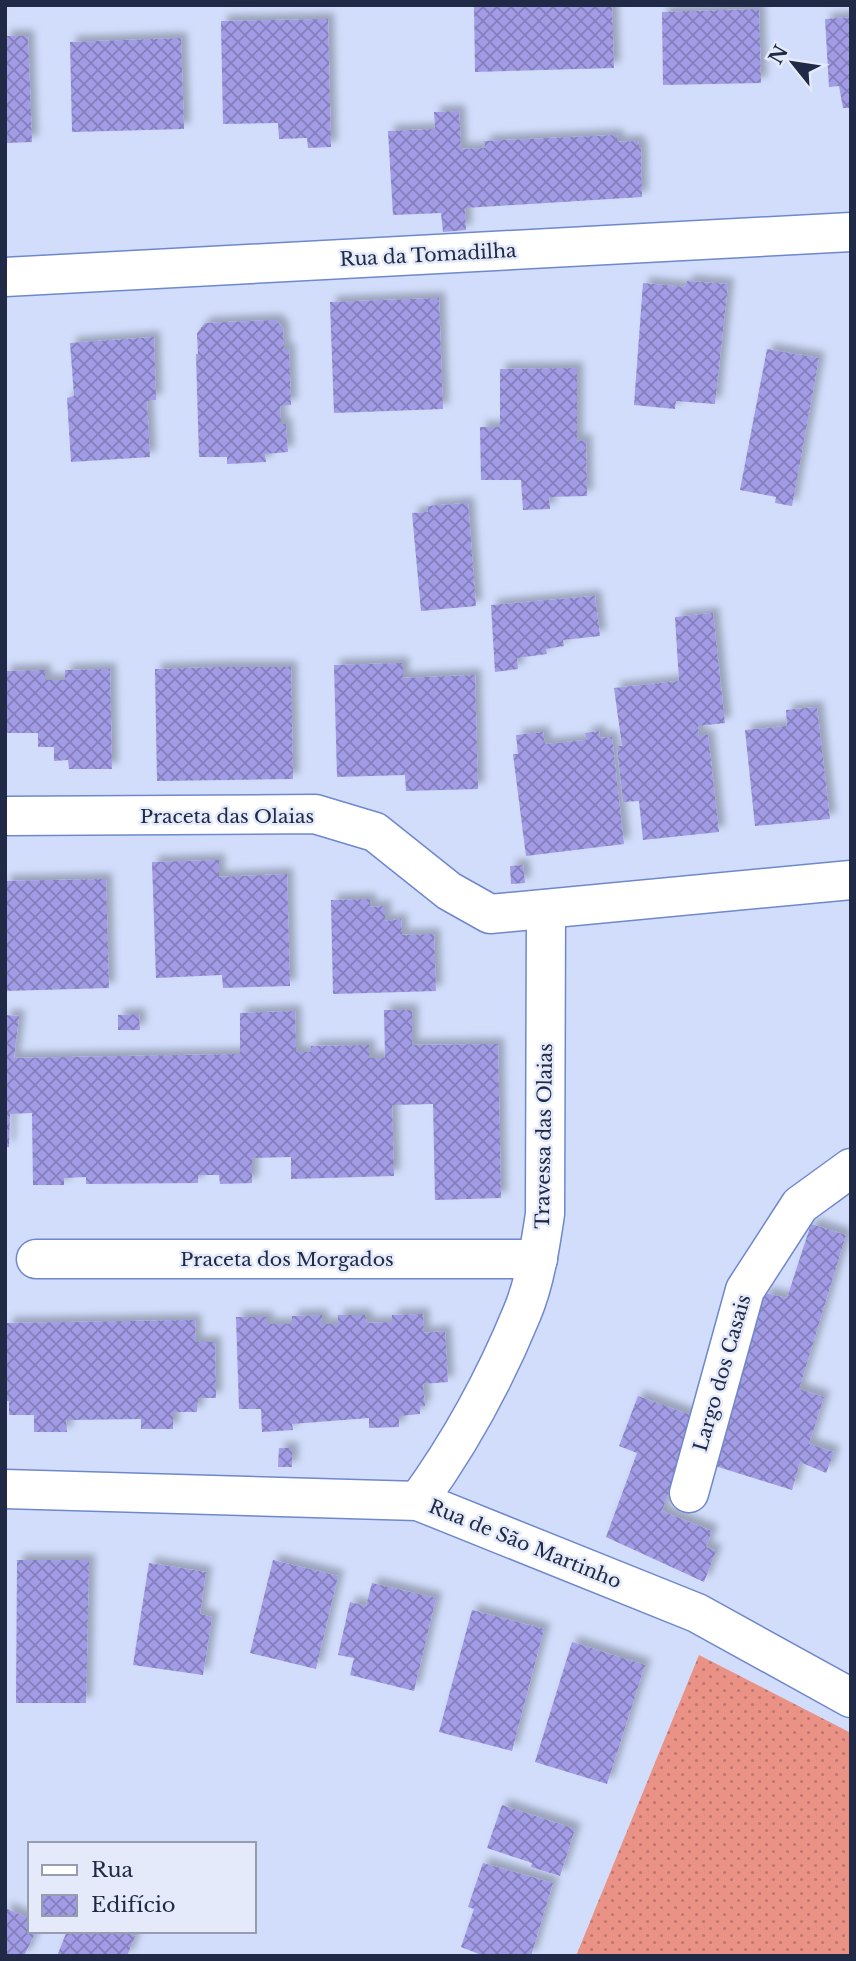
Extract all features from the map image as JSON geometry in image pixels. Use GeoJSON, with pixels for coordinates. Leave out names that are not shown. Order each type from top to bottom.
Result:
{"type":"FeatureCollection","features":[{"type":"Feature","properties":{"kind":"street","name":"Rua da Tomadilha"},"geometry":{"type":"LineString","coordinates":[[5,277],[851,232]]}},
{"type":"Feature","properties":{"kind":"street","name":"Praceta das Olaias"},"geometry":{"type":"LineString","coordinates":[[5,816],[315,814],[375,832],[449,891],[490,914],[546,909]]}},
{"type":"Feature","properties":{"kind":"street"},"geometry":{"type":"LineString","coordinates":[[546,909],[851,880]]}},
{"type":"Feature","properties":{"kind":"street","name":"Travessa das Olaias"},"geometry":{"type":"LineString","coordinates":[[418,1501],[443,1467],[479,1405],[523,1312],[538,1259],[545,1214],[546,909]]}},
{"type":"Feature","properties":{"kind":"street","name":"Largo dos Casais"},"geometry":{"type":"LineString","coordinates":[[689,1493],[745,1290],[800,1205],[851,1168]]}},
{"type":"Feature","properties":{"kind":"street","name":"Praceta dos Morgados"},"geometry":{"type":"LineString","coordinates":[[36,1259],[538,1259]]}},
{"type":"Feature","properties":{"kind":"street","name":"Rua de São Martinho"},"geometry":{"type":"LineString","coordinates":[[5,1489],[418,1501],[697,1613],[851,1698]]}},
{"type":"Feature","properties":{"kind":"shaded area"},"geometry":{"type":"Polygon","coordinates":[[[699,1655],[851,1733],[851,1956],[576,1956],[699,1655]]]}},
{"type":"Feature","properties":{"kind":"building"},"geometry":{"type":"Polygon","coordinates":[[[474,5],[612,5],[614,68],[475,72],[474,5]]]}},
{"type":"Feature","properties":{"kind":"building"},"geometry":{"type":"Polygon","coordinates":[[[759,9],[761,83],[663,85],[662,12],[759,9]]]}},
{"type":"Feature","properties":{"kind":"building"},"geometry":{"type":"Polygon","coordinates":[[[851,17],[851,108],[843,108],[839,86],[829,87],[825,19],[851,17]]]}},
{"type":"Feature","properties":{"kind":"building"},"geometry":{"type":"Polygon","coordinates":[[[328,19],[331,147],[308,148],[307,138],[279,139],[278,123],[223,124],[221,21],[328,19]]]}},
{"type":"Feature","properties":{"kind":"building"},"geometry":{"type":"Polygon","coordinates":[[[5,36],[28,36],[32,142],[5,143],[5,36]]]}},
{"type":"Feature","properties":{"kind":"building"},"geometry":{"type":"Polygon","coordinates":[[[181,38],[184,129],[72,132],[70,42],[181,38]]]}},
{"type":"Feature","properties":{"kind":"building"},"geometry":{"type":"Polygon","coordinates":[[[459,111],[461,149],[485,148],[484,141],[550,138],[617,135],[618,142],[638,141],[641,147],[642,197],[465,208],[466,230],[443,232],[441,213],[393,215],[388,131],[435,129],[434,112],[459,111]]]}},
{"type":"Feature","properties":{"kind":"building"},"geometry":{"type":"Polygon","coordinates":[[[687,281],[728,284],[715,404],[676,401],[675,409],[634,405],[643,283],[685,287],[687,281]]]}},
{"type":"Feature","properties":{"kind":"building"},"geometry":{"type":"Polygon","coordinates":[[[439,298],[443,409],[334,413],[330,302],[439,298]]]}},
{"type":"Feature","properties":{"kind":"building"},"geometry":{"type":"Polygon","coordinates":[[[276,320],[283,328],[284,349],[289,349],[291,405],[280,406],[281,424],[286,424],[288,452],[265,454],[266,462],[227,464],[227,457],[199,457],[197,333],[205,323],[276,320]]]}},
{"type":"Feature","properties":{"kind":"building"},"geometry":{"type":"Polygon","coordinates":[[[154,337],[156,400],[147,401],[150,457],[71,462],[67,398],[74,396],[70,343],[154,337]]]}},
{"type":"Feature","properties":{"kind":"building"},"geometry":{"type":"Polygon","coordinates":[[[767,349],[819,358],[792,506],[775,503],[776,497],[740,490],[767,349]]]}},
{"type":"Feature","properties":{"kind":"building"},"geometry":{"type":"Polygon","coordinates":[[[577,368],[577,441],[586,440],[587,496],[549,497],[550,509],[523,510],[521,480],[481,480],[480,427],[500,427],[500,369],[577,368]]]}},
{"type":"Feature","properties":{"kind":"building"},"geometry":{"type":"Polygon","coordinates":[[[468,503],[476,606],[421,611],[412,513],[428,512],[427,506],[468,503]]]}},
{"type":"Feature","properties":{"kind":"building"},"geometry":{"type":"Polygon","coordinates":[[[595,596],[600,636],[563,640],[564,646],[546,649],[547,654],[517,658],[518,669],[495,672],[491,605],[595,596]]]}},
{"type":"Feature","properties":{"kind":"building"},"geometry":{"type":"Polygon","coordinates":[[[713,613],[725,723],[698,726],[699,735],[708,735],[719,832],[643,840],[639,801],[623,802],[617,746],[622,746],[614,688],[679,681],[675,617],[713,613]]]}},
{"type":"Feature","properties":{"kind":"building"},"geometry":{"type":"Polygon","coordinates":[[[403,663],[403,678],[475,675],[478,789],[406,791],[405,775],[337,777],[334,665],[403,663]]]}},
{"type":"Feature","properties":{"kind":"building"},"geometry":{"type":"Polygon","coordinates":[[[291,667],[293,779],[157,781],[155,669],[291,667]]]}},
{"type":"Feature","properties":{"kind":"building"},"geometry":{"type":"Polygon","coordinates":[[[110,669],[112,769],[69,769],[68,760],[54,761],[54,747],[38,747],[38,733],[5,733],[5,671],[45,670],[45,680],[65,680],[65,670],[110,669]]]}},
{"type":"Feature","properties":{"kind":"building"},"geometry":{"type":"Polygon","coordinates":[[[817,707],[830,819],[755,826],[745,730],[787,726],[786,710],[817,707]]]}},
{"type":"Feature","properties":{"kind":"building"},"geometry":{"type":"Polygon","coordinates":[[[599,731],[600,738],[612,737],[624,844],[526,856],[513,754],[518,754],[516,735],[543,732],[545,744],[587,740],[585,733],[599,731]]]}},
{"type":"Feature","properties":{"kind":"building"},"geometry":{"type":"Polygon","coordinates":[[[219,860],[219,877],[287,874],[290,986],[223,988],[222,975],[156,978],[152,862],[219,860]]]}},
{"type":"Feature","properties":{"kind":"building"},"geometry":{"type":"Polygon","coordinates":[[[523,865],[525,883],[511,884],[510,866],[523,865]]]}},
{"type":"Feature","properties":{"kind":"building"},"geometry":{"type":"Polygon","coordinates":[[[106,879],[109,988],[5,991],[5,881],[106,879]]]}},
{"type":"Feature","properties":{"kind":"building"},"geometry":{"type":"Polygon","coordinates":[[[370,899],[370,907],[385,906],[385,921],[401,919],[402,935],[434,934],[436,991],[333,994],[331,900],[370,899]]]}},
{"type":"Feature","properties":{"kind":"building"},"geometry":{"type":"Polygon","coordinates":[[[384,1010],[412,1010],[412,1045],[498,1044],[501,1198],[435,1200],[433,1104],[392,1105],[394,1176],[291,1179],[291,1157],[252,1158],[252,1183],[220,1184],[219,1175],[198,1175],[198,1183],[86,1184],[86,1177],[64,1178],[64,1185],[33,1185],[32,1113],[10,1114],[9,1147],[5,1147],[5,1015],[19,1016],[14,1058],[240,1054],[240,1013],[295,1011],[296,1052],[311,1052],[311,1046],[369,1045],[369,1058],[385,1058],[384,1010]]]}},
{"type":"Feature","properties":{"kind":"building"},"geometry":{"type":"Polygon","coordinates":[[[139,1014],[140,1030],[118,1030],[118,1015],[139,1014]]]}},
{"type":"Feature","properties":{"kind":"building"},"geometry":{"type":"Polygon","coordinates":[[[811,1224],[846,1235],[799,1389],[824,1397],[809,1444],[834,1452],[826,1473],[800,1462],[792,1490],[712,1465],[765,1293],[787,1298],[811,1224]]]}},
{"type":"Feature","properties":{"kind":"building"},"geometry":{"type":"Polygon","coordinates":[[[423,1314],[424,1333],[445,1331],[448,1382],[423,1384],[425,1406],[420,1406],[420,1414],[399,1416],[399,1427],[369,1428],[369,1418],[292,1424],[293,1430],[262,1432],[261,1409],[239,1409],[236,1317],[267,1317],[267,1324],[292,1324],[292,1316],[322,1315],[322,1324],[338,1324],[338,1315],[365,1315],[367,1323],[392,1322],[392,1315],[423,1314]]]}},
{"type":"Feature","properties":{"kind":"building"},"geometry":{"type":"Polygon","coordinates":[[[195,1320],[196,1342],[215,1342],[216,1398],[198,1398],[197,1412],[173,1412],[173,1429],[141,1429],[141,1419],[66,1420],[67,1432],[34,1432],[34,1415],[9,1415],[9,1401],[5,1401],[7,1323],[195,1320]]]}},
{"type":"Feature","properties":{"kind":"building"},"geometry":{"type":"Polygon","coordinates":[[[638,1396],[696,1417],[662,1511],[712,1531],[706,1547],[716,1551],[704,1582],[606,1537],[637,1453],[619,1446],[638,1396]]]}},
{"type":"Feature","properties":{"kind":"building"},"geometry":{"type":"Polygon","coordinates":[[[279,1448],[292,1448],[292,1467],[278,1467],[279,1448]]]}},
{"type":"Feature","properties":{"kind":"building"},"geometry":{"type":"Polygon","coordinates":[[[17,1560],[89,1560],[86,1703],[16,1703],[17,1560]]]}},
{"type":"Feature","properties":{"kind":"building"},"geometry":{"type":"Polygon","coordinates":[[[273,1560],[338,1576],[316,1669],[250,1653],[273,1560]]]}},
{"type":"Feature","properties":{"kind":"building"},"geometry":{"type":"Polygon","coordinates":[[[149,1563],[206,1572],[200,1614],[212,1617],[203,1675],[133,1665],[149,1563]]]}},
{"type":"Feature","properties":{"kind":"building"},"geometry":{"type":"Polygon","coordinates":[[[372,1583],[436,1598],[414,1691],[350,1675],[354,1658],[338,1655],[350,1602],[366,1606],[372,1583]]]}},
{"type":"Feature","properties":{"kind":"building"},"geometry":{"type":"Polygon","coordinates":[[[472,1610],[544,1629],[512,1751],[439,1732],[472,1610]]]}},
{"type":"Feature","properties":{"kind":"building"},"geometry":{"type":"Polygon","coordinates":[[[572,1642],[645,1665],[607,1784],[535,1762],[572,1642]]]}},
{"type":"Feature","properties":{"kind":"building"},"geometry":{"type":"Polygon","coordinates":[[[502,1805],[575,1829],[560,1876],[531,1867],[532,1863],[487,1848],[502,1805]]]}},
{"type":"Feature","properties":{"kind":"building"},"geometry":{"type":"Polygon","coordinates":[[[483,1863],[553,1883],[531,1956],[484,1956],[461,1947],[474,1909],[468,1907],[483,1863]]]}},
{"type":"Feature","properties":{"kind":"building"},"geometry":{"type":"Polygon","coordinates":[[[5,1908],[28,1918],[28,1933],[35,1933],[24,1956],[5,1956],[5,1908]]]}},
{"type":"Feature","properties":{"kind":"building"},"geometry":{"type":"Polygon","coordinates":[[[66,1933],[130,1933],[135,1936],[127,1956],[57,1956],[66,1933]]]}}]}
